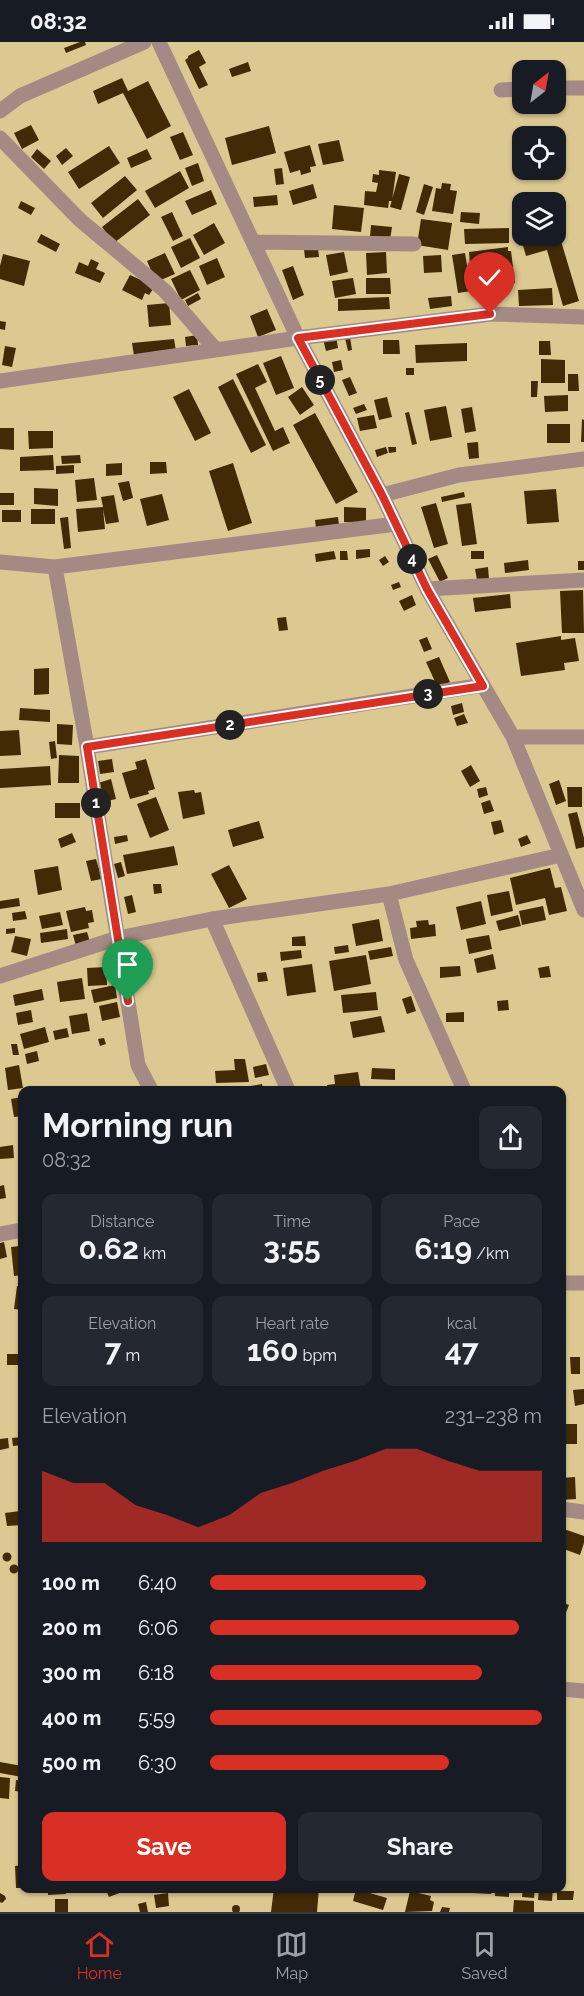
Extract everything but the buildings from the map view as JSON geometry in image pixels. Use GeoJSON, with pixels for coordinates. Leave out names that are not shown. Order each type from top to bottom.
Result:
{"type":"FeatureCollection","features":[{"type":"Feature","properties":{"kind":"street"},"geometry":{"type":"LineString","coordinates":[[0,111],[20,96],[144,42]]}},
{"type":"Feature","properties":{"kind":"street"},"geometry":{"type":"LineString","coordinates":[[159,42],[298,338],[382,495],[427,589],[513,737],[584,909]]}},
{"type":"Feature","properties":{"kind":"street"},"geometry":{"type":"LineString","coordinates":[[566,88],[584,88]]}},
{"type":"Feature","properties":{"kind":"street"},"geometry":{"type":"LineString","coordinates":[[501,90],[512,89]]}},
{"type":"Feature","properties":{"kind":"street"},"geometry":{"type":"LineString","coordinates":[[0,138],[80,220],[165,291],[216,350]]}},
{"type":"Feature","properties":{"kind":"street"},"geometry":{"type":"LineString","coordinates":[[253,242],[414,244]]}},
{"type":"Feature","properties":{"kind":"street"},"geometry":{"type":"LineString","coordinates":[[0,381],[298,338],[490,314],[584,317]]}},
{"type":"Feature","properties":{"kind":"street"},"geometry":{"type":"LineString","coordinates":[[382,495],[459,475],[584,459]]}},
{"type":"Feature","properties":{"kind":"street"},"geometry":{"type":"LineString","coordinates":[[0,562],[55,567],[396,524]]}},
{"type":"Feature","properties":{"kind":"street"},"geometry":{"type":"LineString","coordinates":[[55,567],[87,747],[138,1065],[149,1086]]}},
{"type":"Feature","properties":{"kind":"street"},"geometry":{"type":"LineString","coordinates":[[427,589],[584,580]]}},
{"type":"Feature","properties":{"kind":"street"},"geometry":{"type":"LineString","coordinates":[[87,747],[483,686]]}},
{"type":"Feature","properties":{"kind":"street"},"geometry":{"type":"LineString","coordinates":[[513,737],[584,737]]}},
{"type":"Feature","properties":{"kind":"street"},"geometry":{"type":"LineString","coordinates":[[0,976],[118,938],[212,920],[389,894],[561,855]]}},
{"type":"Feature","properties":{"kind":"street"},"geometry":{"type":"LineString","coordinates":[[389,894],[406,960],[462,1086]]}},
{"type":"Feature","properties":{"kind":"street"},"geometry":{"type":"LineString","coordinates":[[212,920],[286,1086]]}},
{"type":"Feature","properties":{"kind":"street"},"geometry":{"type":"LineString","coordinates":[[0,1234],[18,1231]]}},
{"type":"Feature","properties":{"kind":"street"},"geometry":{"type":"LineString","coordinates":[[566,1283],[584,1283]]}},
{"type":"Feature","properties":{"kind":"street"},"geometry":{"type":"LineString","coordinates":[[566,1510],[584,1512]]}},
{"type":"Feature","properties":{"kind":"street"},"geometry":{"type":"LineString","coordinates":[[566,1689],[584,1691]]}},
{"type":"Feature","properties":{"kind":"route"},"geometry":{"type":"LineString","coordinates":[[128,1001],[87,747],[483,686],[427,589],[382,495],[298,338],[490,314]]}}]}
